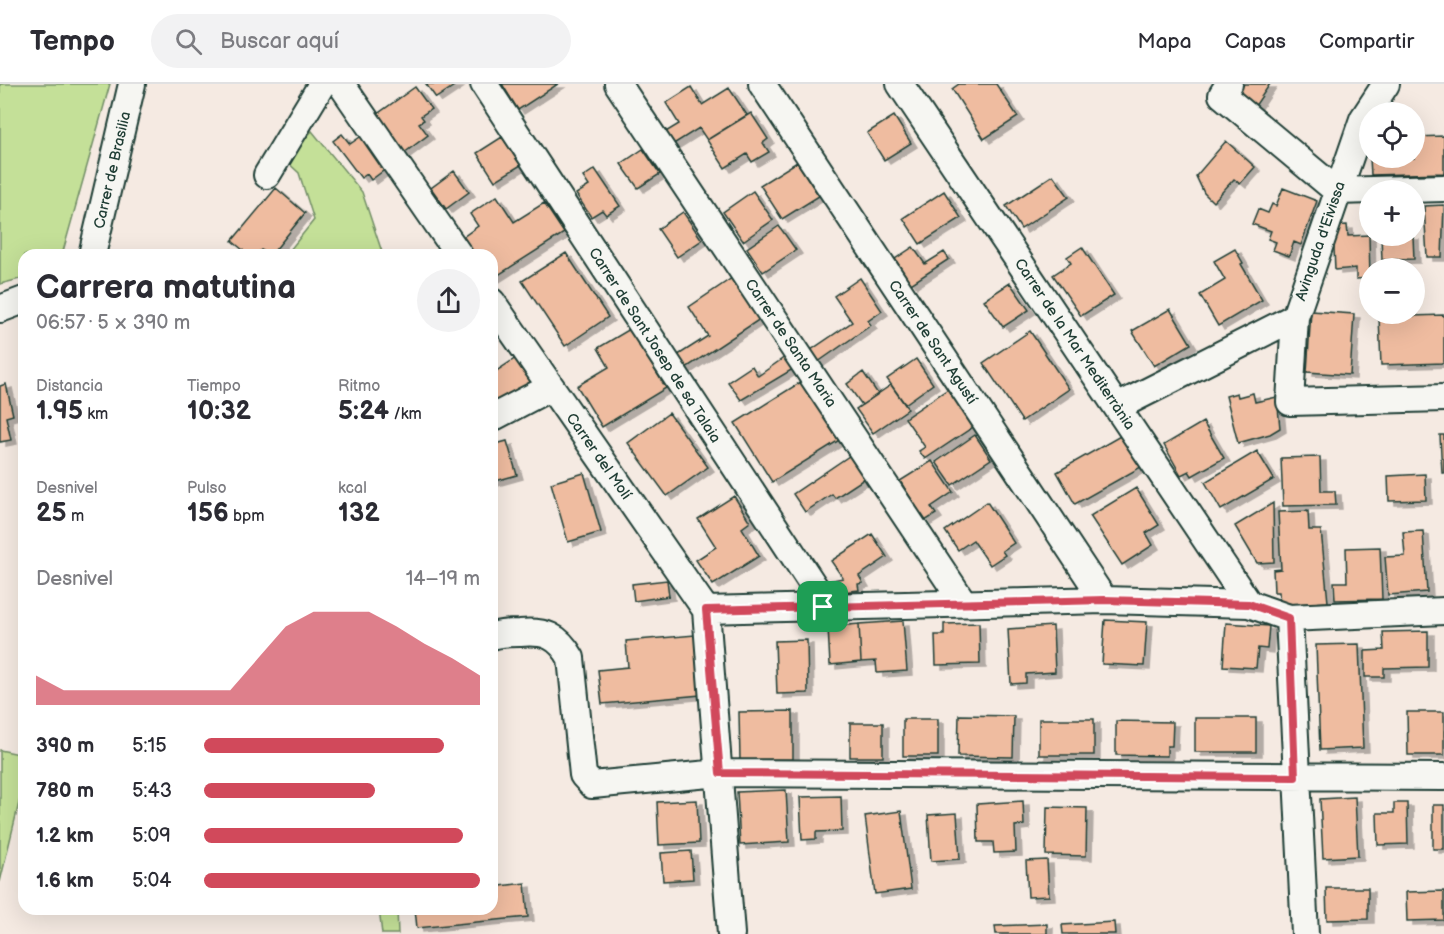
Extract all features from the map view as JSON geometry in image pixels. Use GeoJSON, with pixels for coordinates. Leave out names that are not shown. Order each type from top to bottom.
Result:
{"type":"FeatureCollection","features":[{"type":"Feature","properties":{"kind":"street","name":"Carrer de Brasilia"},"geometry":{"type":"LineString","coordinates":[[93,249],[132,84]]}},
{"type":"Feature","properties":{"kind":"street"},"geometry":{"type":"LineString","coordinates":[[267,175],[322,84]]}},
{"type":"Feature","properties":{"kind":"street"},"geometry":{"type":"LineString","coordinates":[[341,84],[455,249]]}},
{"type":"Feature","properties":{"kind":"street","name":"Carrer de Sant Josep de sa Talaia"},"geometry":{"type":"LineString","coordinates":[[484,84],[804,571],[823,607]]}},
{"type":"Feature","properties":{"kind":"street","name":"Carrer de Santa Maria"},"geometry":{"type":"LineString","coordinates":[[618,84],[963,602]]}},
{"type":"Feature","properties":{"kind":"street","name":"Carrer de Sant Agustí"},"geometry":{"type":"LineString","coordinates":[[762,84],[1104,600]]}},
{"type":"Feature","properties":{"kind":"street","name":"Carrer de la Mar Mediterrània"},"geometry":{"type":"LineString","coordinates":[[900,84],[1249,604]]}},
{"type":"Feature","properties":{"kind":"street"},"geometry":{"type":"LineString","coordinates":[[1229,84],[1222,95],[1337,191],[1444,189]]}},
{"type":"Feature","properties":{"kind":"street","name":"Avinguda d'Eivissa"},"geometry":{"type":"LineString","coordinates":[[1117,407],[1295,317],[1363,119],[1386,84]]}},
{"type":"Feature","properties":{"kind":"street"},"geometry":{"type":"LineString","coordinates":[[0,309],[18,302]]}},
{"type":"Feature","properties":{"kind":"street","name":"Carrer del Molí"},"geometry":{"type":"LineString","coordinates":[[498,311],[706,610]]}},
{"type":"Feature","properties":{"kind":"street"},"geometry":{"type":"LineString","coordinates":[[1295,317],[1290,402],[1444,398]]}},
{"type":"Feature","properties":{"kind":"street"},"geometry":{"type":"LineString","coordinates":[[498,415],[551,387]]}},
{"type":"Feature","properties":{"kind":"street"},"geometry":{"type":"LineString","coordinates":[[731,934],[706,610],[1104,600],[1249,604],[1289,618],[1444,611]]}},
{"type":"Feature","properties":{"kind":"street"},"geometry":{"type":"LineString","coordinates":[[1289,618],[1295,777],[1305,934]]}},
{"type":"Feature","properties":{"kind":"street"},"geometry":{"type":"LineString","coordinates":[[498,636],[542,632],[556,638],[565,647],[571,658],[583,775],[592,785],[720,773],[1444,777]]}},
{"type":"Feature","properties":{"kind":"green space"},"geometry":{"type":"Polygon","coordinates":[[[0,84],[110,84],[64,249],[18,249],[18,280],[0,284],[0,84]]]}},
{"type":"Feature","properties":{"kind":"green space"},"geometry":{"type":"Polygon","coordinates":[[[312,131],[362,192],[381,249],[291,249],[314,220],[299,173],[285,160],[312,131]]]}},
{"type":"Feature","properties":{"kind":"green space"},"geometry":{"type":"Polygon","coordinates":[[[0,750],[18,754],[18,807],[0,882],[0,750]]]}},
{"type":"Feature","properties":{"kind":"green space"},"geometry":{"type":"Polygon","coordinates":[[[380,915],[397,915],[398,934],[382,934],[380,915]]]}},
{"type":"Feature","properties":{"kind":"building"},"geometry":{"type":"Polygon","coordinates":[[[426,84],[457,84],[436,98],[426,84]]]}},
{"type":"Feature","properties":{"kind":"building"},"geometry":{"type":"Polygon","coordinates":[[[502,84],[558,84],[518,110],[502,84]]]}},
{"type":"Feature","properties":{"kind":"building"},"geometry":{"type":"Polygon","coordinates":[[[959,84],[996,84],[1018,117],[984,139],[952,89],[959,84]]]}},
{"type":"Feature","properties":{"kind":"building"},"geometry":{"type":"Polygon","coordinates":[[[1244,84],[1270,84],[1255,106],[1237,95],[1244,84]]]}},
{"type":"Feature","properties":{"kind":"building"},"geometry":{"type":"Polygon","coordinates":[[[415,87],[431,109],[421,116],[424,120],[419,123],[428,135],[404,153],[376,115],[415,87]]]}},
{"type":"Feature","properties":{"kind":"building"},"geometry":{"type":"Polygon","coordinates":[[[691,87],[702,105],[729,88],[747,115],[707,140],[699,128],[672,145],[664,133],[679,124],[666,103],[691,87]]]}},
{"type":"Feature","properties":{"kind":"building"},"geometry":{"type":"Polygon","coordinates":[[[751,113],[768,139],[763,143],[769,152],[752,162],[747,154],[725,168],[707,140],[751,113]]]}},
{"type":"Feature","properties":{"kind":"building"},"geometry":{"type":"Polygon","coordinates":[[[894,116],[911,143],[884,160],[867,133],[894,116]]]}},
{"type":"Feature","properties":{"kind":"building"},"geometry":{"type":"Polygon","coordinates":[[[342,134],[350,144],[363,135],[387,168],[371,180],[367,174],[361,178],[333,141],[342,134]]]}},
{"type":"Feature","properties":{"kind":"building"},"geometry":{"type":"Polygon","coordinates":[[[1444,136],[1444,173],[1371,175],[1371,168],[1425,168],[1425,137],[1444,136]]]}},
{"type":"Feature","properties":{"kind":"building"},"geometry":{"type":"Polygon","coordinates":[[[502,137],[521,165],[495,181],[477,153],[502,137]]]}},
{"type":"Feature","properties":{"kind":"building"},"geometry":{"type":"Polygon","coordinates":[[[1226,141],[1255,167],[1240,184],[1234,179],[1213,202],[1204,193],[1196,176],[1226,141]]]}},
{"type":"Feature","properties":{"kind":"building"},"geometry":{"type":"Polygon","coordinates":[[[643,149],[660,174],[638,188],[621,164],[643,149]]]}},
{"type":"Feature","properties":{"kind":"building"},"geometry":{"type":"Polygon","coordinates":[[[797,162],[819,196],[782,219],[760,185],[797,162]]]}},
{"type":"Feature","properties":{"kind":"building"},"geometry":{"type":"Polygon","coordinates":[[[595,169],[620,206],[606,215],[602,210],[591,217],[576,194],[589,186],[583,177],[595,169]]]}},
{"type":"Feature","properties":{"kind":"building"},"geometry":{"type":"Polygon","coordinates":[[[454,171],[469,192],[446,209],[431,188],[454,171]]]}},
{"type":"Feature","properties":{"kind":"building"},"geometry":{"type":"Polygon","coordinates":[[[1053,175],[1069,197],[1021,229],[1006,206],[1053,175]]]}},
{"type":"Feature","properties":{"kind":"building"},"geometry":{"type":"Polygon","coordinates":[[[276,188],[305,213],[276,249],[242,249],[232,241],[276,188]]]}},
{"type":"Feature","properties":{"kind":"building"},"geometry":{"type":"Polygon","coordinates":[[[1283,188],[1317,201],[1301,245],[1294,242],[1289,256],[1273,250],[1276,242],[1268,239],[1271,231],[1252,224],[1258,209],[1268,213],[1272,204],[1276,206],[1283,188]]]}},
{"type":"Feature","properties":{"kind":"building"},"geometry":{"type":"Polygon","coordinates":[[[753,191],[773,220],[743,241],[723,212],[753,191]]]}},
{"type":"Feature","properties":{"kind":"building"},"geometry":{"type":"Polygon","coordinates":[[[944,191],[961,218],[920,244],[903,218],[944,191]]]}},
{"type":"Feature","properties":{"kind":"building"},"geometry":{"type":"Polygon","coordinates":[[[497,196],[514,222],[544,203],[564,233],[498,275],[498,249],[470,249],[463,237],[478,226],[470,214],[497,196]]]}},
{"type":"Feature","properties":{"kind":"building"},"geometry":{"type":"Polygon","coordinates":[[[1444,205],[1442,257],[1427,257],[1425,206],[1444,205]]]}},
{"type":"Feature","properties":{"kind":"building"},"geometry":{"type":"Polygon","coordinates":[[[683,212],[702,240],[677,257],[658,229],[683,212]]]}},
{"type":"Feature","properties":{"kind":"building"},"geometry":{"type":"Polygon","coordinates":[[[1347,225],[1348,236],[1359,235],[1359,246],[1369,246],[1370,258],[1359,258],[1359,279],[1356,279],[1356,268],[1335,270],[1333,226],[1347,225]]]}},
{"type":"Feature","properties":{"kind":"building"},"geometry":{"type":"Polygon","coordinates":[[[779,226],[796,250],[763,272],[747,248],[779,226]]]}},
{"type":"Feature","properties":{"kind":"building"},"geometry":{"type":"Polygon","coordinates":[[[1381,246],[1413,246],[1414,258],[1382,258],[1381,246]]]}},
{"type":"Feature","properties":{"kind":"building"},"geometry":{"type":"Polygon","coordinates":[[[913,247],[925,264],[944,252],[949,259],[911,284],[895,259],[913,247]]]}},
{"type":"Feature","properties":{"kind":"building"},"geometry":{"type":"Polygon","coordinates":[[[1082,247],[1114,295],[1081,316],[1053,275],[1071,263],[1067,257],[1082,247]]]}},
{"type":"Feature","properties":{"kind":"building"},"geometry":{"type":"Polygon","coordinates":[[[1235,249],[1262,300],[1218,326],[1200,295],[1225,280],[1214,261],[1235,249]]]}},
{"type":"Feature","properties":{"kind":"building"},"geometry":{"type":"Polygon","coordinates":[[[566,253],[608,317],[565,346],[522,281],[566,253]]]}},
{"type":"Feature","properties":{"kind":"building"},"geometry":{"type":"Polygon","coordinates":[[[732,278],[760,319],[683,370],[675,357],[708,336],[689,307],[732,278]]]}},
{"type":"Feature","properties":{"kind":"building"},"geometry":{"type":"Polygon","coordinates":[[[860,278],[882,311],[868,321],[871,325],[818,362],[811,350],[852,322],[834,296],[860,278]]]}},
{"type":"Feature","properties":{"kind":"building"},"geometry":{"type":"Polygon","coordinates":[[[1010,283],[1029,310],[1003,327],[984,300],[1010,283]]]}},
{"type":"Feature","properties":{"kind":"building"},"geometry":{"type":"Polygon","coordinates":[[[1170,309],[1191,344],[1154,366],[1132,331],[1170,309]]]}},
{"type":"Feature","properties":{"kind":"building"},"geometry":{"type":"Polygon","coordinates":[[[1311,311],[1354,314],[1350,375],[1307,372],[1311,311]]]}},
{"type":"Feature","properties":{"kind":"building"},"geometry":{"type":"Polygon","coordinates":[[[1444,315],[1444,363],[1381,365],[1379,324],[1425,324],[1425,316],[1444,315]]]}},
{"type":"Feature","properties":{"kind":"building"},"geometry":{"type":"Polygon","coordinates":[[[630,329],[666,388],[602,427],[577,386],[609,367],[598,348],[630,329]]]}},
{"type":"Feature","properties":{"kind":"building"},"geometry":{"type":"Polygon","coordinates":[[[1030,331],[1069,389],[1022,421],[983,363],[1030,331]]]}},
{"type":"Feature","properties":{"kind":"building"},"geometry":{"type":"Polygon","coordinates":[[[785,357],[793,369],[741,400],[728,382],[752,366],[758,376],[785,357]]]}},
{"type":"Feature","properties":{"kind":"building"},"geometry":{"type":"Polygon","coordinates":[[[516,358],[532,381],[498,403],[498,370],[516,358]]]}},
{"type":"Feature","properties":{"kind":"building"},"geometry":{"type":"Polygon","coordinates":[[[916,359],[933,384],[905,404],[887,379],[916,359]]]}},
{"type":"Feature","properties":{"kind":"building"},"geometry":{"type":"Polygon","coordinates":[[[863,372],[878,394],[862,405],[847,384],[863,372]]]}},
{"type":"Feature","properties":{"kind":"building"},"geometry":{"type":"Polygon","coordinates":[[[804,380],[841,439],[772,482],[735,423],[804,380]]]}},
{"type":"Feature","properties":{"kind":"building"},"geometry":{"type":"Polygon","coordinates":[[[6,384],[13,415],[6,417],[11,440],[0,442],[0,386],[6,384]]]}},
{"type":"Feature","properties":{"kind":"building"},"geometry":{"type":"Polygon","coordinates":[[[891,385],[908,409],[873,433],[856,409],[891,385]]]}},
{"type":"Feature","properties":{"kind":"building"},"geometry":{"type":"Polygon","coordinates":[[[948,389],[973,427],[925,459],[919,451],[925,447],[905,418],[948,389]]]}},
{"type":"Feature","properties":{"kind":"building"},"geometry":{"type":"Polygon","coordinates":[[[1237,393],[1238,397],[1253,393],[1255,402],[1277,397],[1280,428],[1270,434],[1238,443],[1226,396],[1237,393]]]}},
{"type":"Feature","properties":{"kind":"building"},"geometry":{"type":"Polygon","coordinates":[[[669,413],[708,467],[667,496],[628,443],[669,413]]]}},
{"type":"Feature","properties":{"kind":"building"},"geometry":{"type":"Polygon","coordinates":[[[1203,422],[1224,458],[1192,476],[1189,471],[1181,475],[1164,445],[1203,422]]]}},
{"type":"Feature","properties":{"kind":"building"},"geometry":{"type":"Polygon","coordinates":[[[975,435],[991,459],[952,485],[936,462],[975,435]]]}},
{"type":"Feature","properties":{"kind":"building"},"geometry":{"type":"Polygon","coordinates":[[[1122,435],[1141,467],[1075,504],[1057,472],[1122,435]]]}},
{"type":"Feature","properties":{"kind":"building"},"geometry":{"type":"Polygon","coordinates":[[[1440,435],[1444,435],[1444,473],[1442,473],[1440,435]]]}},
{"type":"Feature","properties":{"kind":"building"},"geometry":{"type":"Polygon","coordinates":[[[507,441],[517,475],[498,480],[498,443],[507,441]]]}},
{"type":"Feature","properties":{"kind":"building"},"geometry":{"type":"Polygon","coordinates":[[[1257,451],[1274,479],[1221,510],[1205,482],[1257,451]]]}},
{"type":"Feature","properties":{"kind":"building"},"geometry":{"type":"Polygon","coordinates":[[[852,454],[867,477],[835,498],[832,494],[805,512],[793,494],[852,454]]]}},
{"type":"Feature","properties":{"kind":"building"},"geometry":{"type":"Polygon","coordinates":[[[1320,457],[1321,491],[1335,491],[1336,505],[1283,506],[1281,458],[1320,457]]]}},
{"type":"Feature","properties":{"kind":"building"},"geometry":{"type":"Polygon","coordinates":[[[932,461],[953,492],[931,507],[936,514],[925,521],[900,481],[932,461]]]}},
{"type":"Feature","properties":{"kind":"building"},"geometry":{"type":"Polygon","coordinates":[[[584,473],[601,532],[568,542],[551,483],[584,473]]]}},
{"type":"Feature","properties":{"kind":"building"},"geometry":{"type":"Polygon","coordinates":[[[1425,474],[1426,500],[1389,501],[1388,476],[1425,474]]]}},
{"type":"Feature","properties":{"kind":"building"},"geometry":{"type":"Polygon","coordinates":[[[1136,488],[1159,525],[1146,533],[1153,545],[1122,565],[1090,516],[1136,488]]]}},
{"type":"Feature","properties":{"kind":"building"},"geometry":{"type":"Polygon","coordinates":[[[734,496],[750,522],[742,528],[759,556],[713,585],[696,560],[716,547],[698,519],[734,496]]]}},
{"type":"Feature","properties":{"kind":"building"},"geometry":{"type":"Polygon","coordinates":[[[987,502],[1014,543],[1002,551],[1005,555],[990,565],[973,540],[958,550],[945,531],[987,502]]]}},
{"type":"Feature","properties":{"kind":"building"},"geometry":{"type":"Polygon","coordinates":[[[1273,503],[1274,562],[1257,563],[1235,526],[1273,503]]]}},
{"type":"Feature","properties":{"kind":"building"},"geometry":{"type":"Polygon","coordinates":[[[1308,511],[1309,530],[1321,530],[1328,602],[1280,605],[1279,592],[1274,592],[1273,570],[1281,569],[1278,512],[1308,511]]]}},
{"type":"Feature","properties":{"kind":"building"},"geometry":{"type":"Polygon","coordinates":[[[1423,531],[1427,592],[1388,595],[1385,557],[1405,556],[1403,532],[1423,531]]]}},
{"type":"Feature","properties":{"kind":"building"},"geometry":{"type":"Polygon","coordinates":[[[872,534],[887,557],[859,576],[863,583],[858,584],[859,590],[834,593],[828,581],[843,578],[831,561],[872,534]]]}},
{"type":"Feature","properties":{"kind":"building"},"geometry":{"type":"Polygon","coordinates":[[[1380,547],[1382,599],[1335,600],[1334,582],[1347,582],[1346,548],[1380,547]]]}},
{"type":"Feature","properties":{"kind":"building"},"geometry":{"type":"Polygon","coordinates":[[[667,580],[669,596],[634,601],[632,584],[667,580]]]}},
{"type":"Feature","properties":{"kind":"building"},"geometry":{"type":"Polygon","coordinates":[[[1105,620],[1147,622],[1144,666],[1102,664],[1105,620]]]}},
{"type":"Feature","properties":{"kind":"building"},"geometry":{"type":"Polygon","coordinates":[[[903,621],[907,671],[877,673],[876,661],[861,662],[859,624],[903,621]]]}},
{"type":"Feature","properties":{"kind":"building"},"geometry":{"type":"Polygon","coordinates":[[[979,623],[980,664],[936,665],[935,635],[944,635],[944,624],[979,623]]]}},
{"type":"Feature","properties":{"kind":"building"},"geometry":{"type":"Polygon","coordinates":[[[1226,623],[1269,626],[1267,649],[1258,648],[1256,668],[1223,666],[1226,623]]]}},
{"type":"Feature","properties":{"kind":"building"},"geometry":{"type":"Polygon","coordinates":[[[859,624],[861,662],[830,665],[828,627],[859,624]]]}},
{"type":"Feature","properties":{"kind":"building"},"geometry":{"type":"Polygon","coordinates":[[[1053,626],[1055,672],[1026,674],[1026,683],[1011,684],[1008,629],[1053,626]]]}},
{"type":"Feature","properties":{"kind":"building"},"geometry":{"type":"Polygon","coordinates":[[[1428,631],[1428,667],[1384,668],[1384,677],[1365,677],[1365,651],[1384,650],[1383,632],[1428,631]]]}},
{"type":"Feature","properties":{"kind":"building"},"geometry":{"type":"Polygon","coordinates":[[[695,635],[701,695],[602,704],[598,670],[628,667],[626,641],[695,635]]]}},
{"type":"Feature","properties":{"kind":"building"},"geometry":{"type":"Polygon","coordinates":[[[807,640],[808,693],[777,694],[775,641],[807,640]]]}},
{"type":"Feature","properties":{"kind":"building"},"geometry":{"type":"Polygon","coordinates":[[[1359,644],[1363,748],[1320,750],[1316,645],[1359,644]]]}},
{"type":"Feature","properties":{"kind":"building"},"geometry":{"type":"Polygon","coordinates":[[[793,711],[793,759],[740,760],[739,712],[793,711]]]}},
{"type":"Feature","properties":{"kind":"building"},"geometry":{"type":"Polygon","coordinates":[[[1407,712],[1444,712],[1444,755],[1408,755],[1407,712]]]}},
{"type":"Feature","properties":{"kind":"building"},"geometry":{"type":"Polygon","coordinates":[[[959,715],[1014,716],[1013,757],[958,756],[959,715]]]}},
{"type":"Feature","properties":{"kind":"building"},"geometry":{"type":"Polygon","coordinates":[[[1195,718],[1256,718],[1256,752],[1195,752],[1195,718]]]}},
{"type":"Feature","properties":{"kind":"building"},"geometry":{"type":"Polygon","coordinates":[[[903,719],[938,719],[938,756],[903,756],[903,719]]]}},
{"type":"Feature","properties":{"kind":"building"},"geometry":{"type":"Polygon","coordinates":[[[1039,719],[1094,719],[1094,755],[1039,755],[1039,719]]]}},
{"type":"Feature","properties":{"kind":"building"},"geometry":{"type":"Polygon","coordinates":[[[1116,721],[1173,722],[1172,746],[1167,746],[1167,756],[1116,755],[1116,721]]]}},
{"type":"Feature","properties":{"kind":"building"},"geometry":{"type":"Polygon","coordinates":[[[850,723],[883,723],[883,757],[850,757],[850,723]]]}},
{"type":"Feature","properties":{"kind":"building"},"geometry":{"type":"Polygon","coordinates":[[[786,790],[789,842],[740,845],[737,792],[786,790]]]}},
{"type":"Feature","properties":{"kind":"building"},"geometry":{"type":"Polygon","coordinates":[[[841,796],[842,831],[816,832],[816,839],[802,840],[800,797],[841,796]]]}},
{"type":"Feature","properties":{"kind":"building"},"geometry":{"type":"Polygon","coordinates":[[[1355,797],[1358,856],[1323,858],[1320,799],[1355,797]]]}},
{"type":"Feature","properties":{"kind":"building"},"geometry":{"type":"Polygon","coordinates":[[[697,800],[699,843],[659,845],[657,802],[697,800]]]}},
{"type":"Feature","properties":{"kind":"building"},"geometry":{"type":"Polygon","coordinates":[[[1023,801],[1024,825],[1015,826],[1016,852],[994,853],[993,842],[978,842],[977,804],[1023,801]]]}},
{"type":"Feature","properties":{"kind":"building"},"geometry":{"type":"Polygon","coordinates":[[[1394,803],[1407,803],[1408,844],[1378,845],[1377,813],[1394,813],[1394,803]]]}},
{"type":"Feature","properties":{"kind":"building"},"geometry":{"type":"Polygon","coordinates":[[[1433,805],[1444,805],[1444,849],[1433,849],[1433,805]]]}},
{"type":"Feature","properties":{"kind":"building"},"geometry":{"type":"Polygon","coordinates":[[[1047,807],[1087,808],[1086,856],[1046,855],[1047,807]]]}},
{"type":"Feature","properties":{"kind":"building"},"geometry":{"type":"Polygon","coordinates":[[[901,811],[911,889],[875,894],[865,816],[901,811]]]}},
{"type":"Feature","properties":{"kind":"building"},"geometry":{"type":"Polygon","coordinates":[[[957,813],[960,859],[931,861],[928,815],[957,813]]]}},
{"type":"Feature","properties":{"kind":"building"},"geometry":{"type":"Polygon","coordinates":[[[691,851],[693,879],[663,881],[661,853],[691,851]]]}},
{"type":"Feature","properties":{"kind":"building"},"geometry":{"type":"Polygon","coordinates":[[[1047,860],[1049,896],[1028,897],[1026,861],[1047,860]]]}},
{"type":"Feature","properties":{"kind":"building"},"geometry":{"type":"Polygon","coordinates":[[[525,883],[528,917],[417,928],[416,915],[498,915],[498,886],[525,883]]]}},
{"type":"Feature","properties":{"kind":"building"},"geometry":{"type":"Polygon","coordinates":[[[1326,888],[1368,888],[1368,919],[1327,920],[1326,888]]]}},
{"type":"Feature","properties":{"kind":"building"},"geometry":{"type":"Polygon","coordinates":[[[1444,891],[1444,920],[1407,921],[1406,892],[1444,891]]]}},
{"type":"Feature","properties":{"kind":"building"},"geometry":{"type":"Polygon","coordinates":[[[1114,922],[1115,934],[1063,934],[1062,925],[1114,922]]]}},
{"type":"Feature","properties":{"kind":"building"},"geometry":{"type":"Polygon","coordinates":[[[1047,924],[1047,934],[996,934],[995,926],[1047,924]]]}},
{"type":"Feature","properties":{"kind":"route"},"geometry":{"type":"LineString","coordinates":[[1104,600],[1249,604],[1289,618],[1295,777],[720,773],[706,610],[823,607],[1104,600]]}}]}
